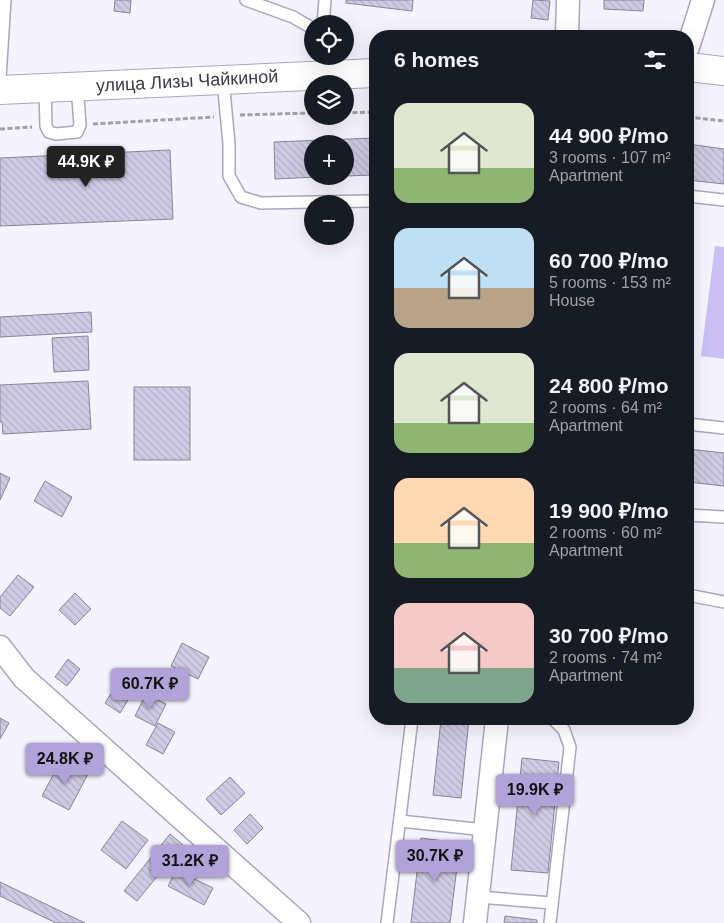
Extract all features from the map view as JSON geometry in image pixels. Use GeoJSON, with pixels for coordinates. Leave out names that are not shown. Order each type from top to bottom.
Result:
{"type":"FeatureCollection","features":[{"type":"Feature","properties":{"kind":"street"},"geometry":{"type":"LineString","coordinates":[[567,30],[568,0]]}},
{"type":"Feature","properties":{"kind":"street"},"geometry":{"type":"LineString","coordinates":[[693,30],[703,0]]}},
{"type":"Feature","properties":{"kind":"street","name":"улица Лизы Чайкиной"},"geometry":{"type":"LineString","coordinates":[[0,90],[223,79],[324,66],[369,72]]}},
{"type":"Feature","properties":{"kind":"street"},"geometry":{"type":"LineString","coordinates":[[694,68],[724,71]]}},
{"type":"Feature","properties":{"kind":"street"},"geometry":{"type":"LineString","coordinates":[[0,647],[24,678],[299,923]]}},
{"type":"Feature","properties":{"kind":"street"},"geometry":{"type":"LineString","coordinates":[[475,923],[496,725]]}},
{"type":"Feature","properties":{"kind":"lane"},"geometry":{"type":"LineString","coordinates":[[0,78],[5,0]]}},
{"type":"Feature","properties":{"kind":"lane"},"geometry":{"type":"LineString","coordinates":[[246,0],[293,17],[304,23]]}},
{"type":"Feature","properties":{"kind":"lane"},"geometry":{"type":"LineString","coordinates":[[323,15],[325,0]]}},
{"type":"Feature","properties":{"kind":"lane"},"geometry":{"type":"LineString","coordinates":[[223,79],[229,176],[241,197],[261,203],[369,201]]}},
{"type":"Feature","properties":{"kind":"lane"},"geometry":{"type":"LineString","coordinates":[[45,88],[46,126],[49,132],[72,133],[77,132],[80,124],[77,86]]}},
{"type":"Feature","properties":{"kind":"lane"},"geometry":{"type":"LineString","coordinates":[[694,197],[724,200]]}},
{"type":"Feature","properties":{"kind":"lane"},"geometry":{"type":"LineString","coordinates":[[694,425],[724,428]]}},
{"type":"Feature","properties":{"kind":"lane"},"geometry":{"type":"LineString","coordinates":[[694,515],[724,517]]}},
{"type":"Feature","properties":{"kind":"lane"},"geometry":{"type":"LineString","coordinates":[[694,596],[724,602]]}},
{"type":"Feature","properties":{"kind":"lane"},"geometry":{"type":"LineString","coordinates":[[387,923],[411,725]]}},
{"type":"Feature","properties":{"kind":"lane"},"geometry":{"type":"LineString","coordinates":[[550,923],[570,747],[564,730],[559,725]]}},
{"type":"Feature","properties":{"kind":"lane"},"geometry":{"type":"LineString","coordinates":[[400,821],[485,830]]}},
{"type":"Feature","properties":{"kind":"lane"},"geometry":{"type":"LineString","coordinates":[[478,897],[552,903]]}},
{"type":"Feature","properties":{"kind":"path"},"geometry":{"type":"LineString","coordinates":[[354,113],[369,112]]}},
{"type":"Feature","properties":{"kind":"path"},"geometry":{"type":"LineString","coordinates":[[80,124],[304,113]]}},
{"type":"Feature","properties":{"kind":"path"},"geometry":{"type":"LineString","coordinates":[[694,118],[724,121]]}},
{"type":"Feature","properties":{"kind":"path"},"geometry":{"type":"LineString","coordinates":[[0,129],[46,126]]}},
{"type":"Feature","properties":{"kind":"shaded area"},"geometry":{"type":"Polygon","coordinates":[[[715,246],[724,247],[724,359],[701,356],[715,246]]]}},
{"type":"Feature","properties":{"kind":"building"},"geometry":{"type":"Polygon","coordinates":[[[115,0],[131,0],[130,13],[114,11],[115,0]]]}},
{"type":"Feature","properties":{"kind":"building"},"geometry":{"type":"Polygon","coordinates":[[[346,0],[413,0],[412,11],[346,3],[346,0]]]}},
{"type":"Feature","properties":{"kind":"building"},"geometry":{"type":"Polygon","coordinates":[[[533,0],[550,1],[548,20],[531,18],[533,0]]]}},
{"type":"Feature","properties":{"kind":"building"},"geometry":{"type":"Polygon","coordinates":[[[604,0],[644,0],[643,11],[604,9],[604,0]]]}},
{"type":"Feature","properties":{"kind":"building"},"geometry":{"type":"Polygon","coordinates":[[[369,138],[369,175],[354,176],[354,139],[369,138]]]}},
{"type":"Feature","properties":{"kind":"building"},"geometry":{"type":"Polygon","coordinates":[[[304,141],[304,178],[275,179],[274,142],[304,141]]]}},
{"type":"Feature","properties":{"kind":"building"},"geometry":{"type":"Polygon","coordinates":[[[694,145],[724,149],[724,184],[694,181],[694,145]]]}},
{"type":"Feature","properties":{"kind":"building"},"geometry":{"type":"Polygon","coordinates":[[[170,150],[173,219],[0,226],[0,158],[170,150]]]}},
{"type":"Feature","properties":{"kind":"building"},"geometry":{"type":"Polygon","coordinates":[[[91,312],[92,332],[0,337],[0,317],[91,312]]]}},
{"type":"Feature","properties":{"kind":"building"},"geometry":{"type":"Polygon","coordinates":[[[88,336],[89,370],[54,372],[52,338],[88,336]]]}},
{"type":"Feature","properties":{"kind":"building"},"geometry":{"type":"Polygon","coordinates":[[[88,381],[91,429],[3,434],[2,422],[0,422],[0,385],[88,381]]]}},
{"type":"Feature","properties":{"kind":"building"},"geometry":{"type":"Polygon","coordinates":[[[134,387],[190,387],[190,460],[134,460],[134,387]]]}},
{"type":"Feature","properties":{"kind":"building"},"geometry":{"type":"Polygon","coordinates":[[[694,450],[724,453],[724,486],[694,483],[694,450]]]}},
{"type":"Feature","properties":{"kind":"building"},"geometry":{"type":"Polygon","coordinates":[[[0,473],[10,478],[0,500],[0,473]]]}},
{"type":"Feature","properties":{"kind":"building"},"geometry":{"type":"Polygon","coordinates":[[[45,481],[72,497],[62,517],[34,501],[45,481]]]}},
{"type":"Feature","properties":{"kind":"building"},"geometry":{"type":"Polygon","coordinates":[[[18,575],[34,587],[10,616],[0,608],[0,597],[18,575]]]}},
{"type":"Feature","properties":{"kind":"building"},"geometry":{"type":"Polygon","coordinates":[[[75,593],[91,609],[75,625],[59,610],[75,593]]]}},
{"type":"Feature","properties":{"kind":"building"},"geometry":{"type":"Polygon","coordinates":[[[182,643],[209,657],[198,679],[171,666],[182,643]]]}},
{"type":"Feature","properties":{"kind":"building"},"geometry":{"type":"Polygon","coordinates":[[[68,659],[80,669],[67,686],[55,677],[68,659]]]}},
{"type":"Feature","properties":{"kind":"building"},"geometry":{"type":"Polygon","coordinates":[[[118,683],[133,692],[120,713],[105,703],[118,683]]]}},
{"type":"Feature","properties":{"kind":"building"},"geometry":{"type":"Polygon","coordinates":[[[146,694],[166,704],[155,726],[135,716],[146,694]]]}},
{"type":"Feature","properties":{"kind":"building"},"geometry":{"type":"Polygon","coordinates":[[[0,718],[9,723],[0,739],[0,718]]]}},
{"type":"Feature","properties":{"kind":"building"},"geometry":{"type":"Polygon","coordinates":[[[158,723],[175,732],[163,754],[146,745],[158,723]]]}},
{"type":"Feature","properties":{"kind":"building"},"geometry":{"type":"Polygon","coordinates":[[[440,725],[468,725],[461,798],[433,795],[440,725]]]}},
{"type":"Feature","properties":{"kind":"building"},"geometry":{"type":"Polygon","coordinates":[[[522,758],[559,762],[548,873],[511,870],[522,758]]]}},
{"type":"Feature","properties":{"kind":"building"},"geometry":{"type":"Polygon","coordinates":[[[61,760],[88,774],[69,810],[42,796],[61,760]]]}},
{"type":"Feature","properties":{"kind":"building"},"geometry":{"type":"Polygon","coordinates":[[[230,777],[245,793],[221,815],[206,799],[230,777]]]}},
{"type":"Feature","properties":{"kind":"building"},"geometry":{"type":"Polygon","coordinates":[[[250,814],[263,828],[247,844],[234,830],[250,814]]]}},
{"type":"Feature","properties":{"kind":"building"},"geometry":{"type":"Polygon","coordinates":[[[122,821],[148,840],[126,869],[101,850],[122,821]]]}},
{"type":"Feature","properties":{"kind":"building"},"geometry":{"type":"Polygon","coordinates":[[[170,834],[183,845],[137,901],[124,891],[170,834]]]}},
{"type":"Feature","properties":{"kind":"building"},"geometry":{"type":"Polygon","coordinates":[[[421,838],[460,843],[450,923],[411,923],[421,838]]]}},
{"type":"Feature","properties":{"kind":"building"},"geometry":{"type":"Polygon","coordinates":[[[176,870],[213,888],[204,905],[168,886],[176,870]]]}},
{"type":"Feature","properties":{"kind":"building"},"geometry":{"type":"Polygon","coordinates":[[[0,882],[85,923],[56,923],[0,896],[0,882]]]}},
{"type":"Feature","properties":{"kind":"building"},"geometry":{"type":"Polygon","coordinates":[[[505,916],[537,920],[537,923],[504,923],[505,916]]]}}]}
